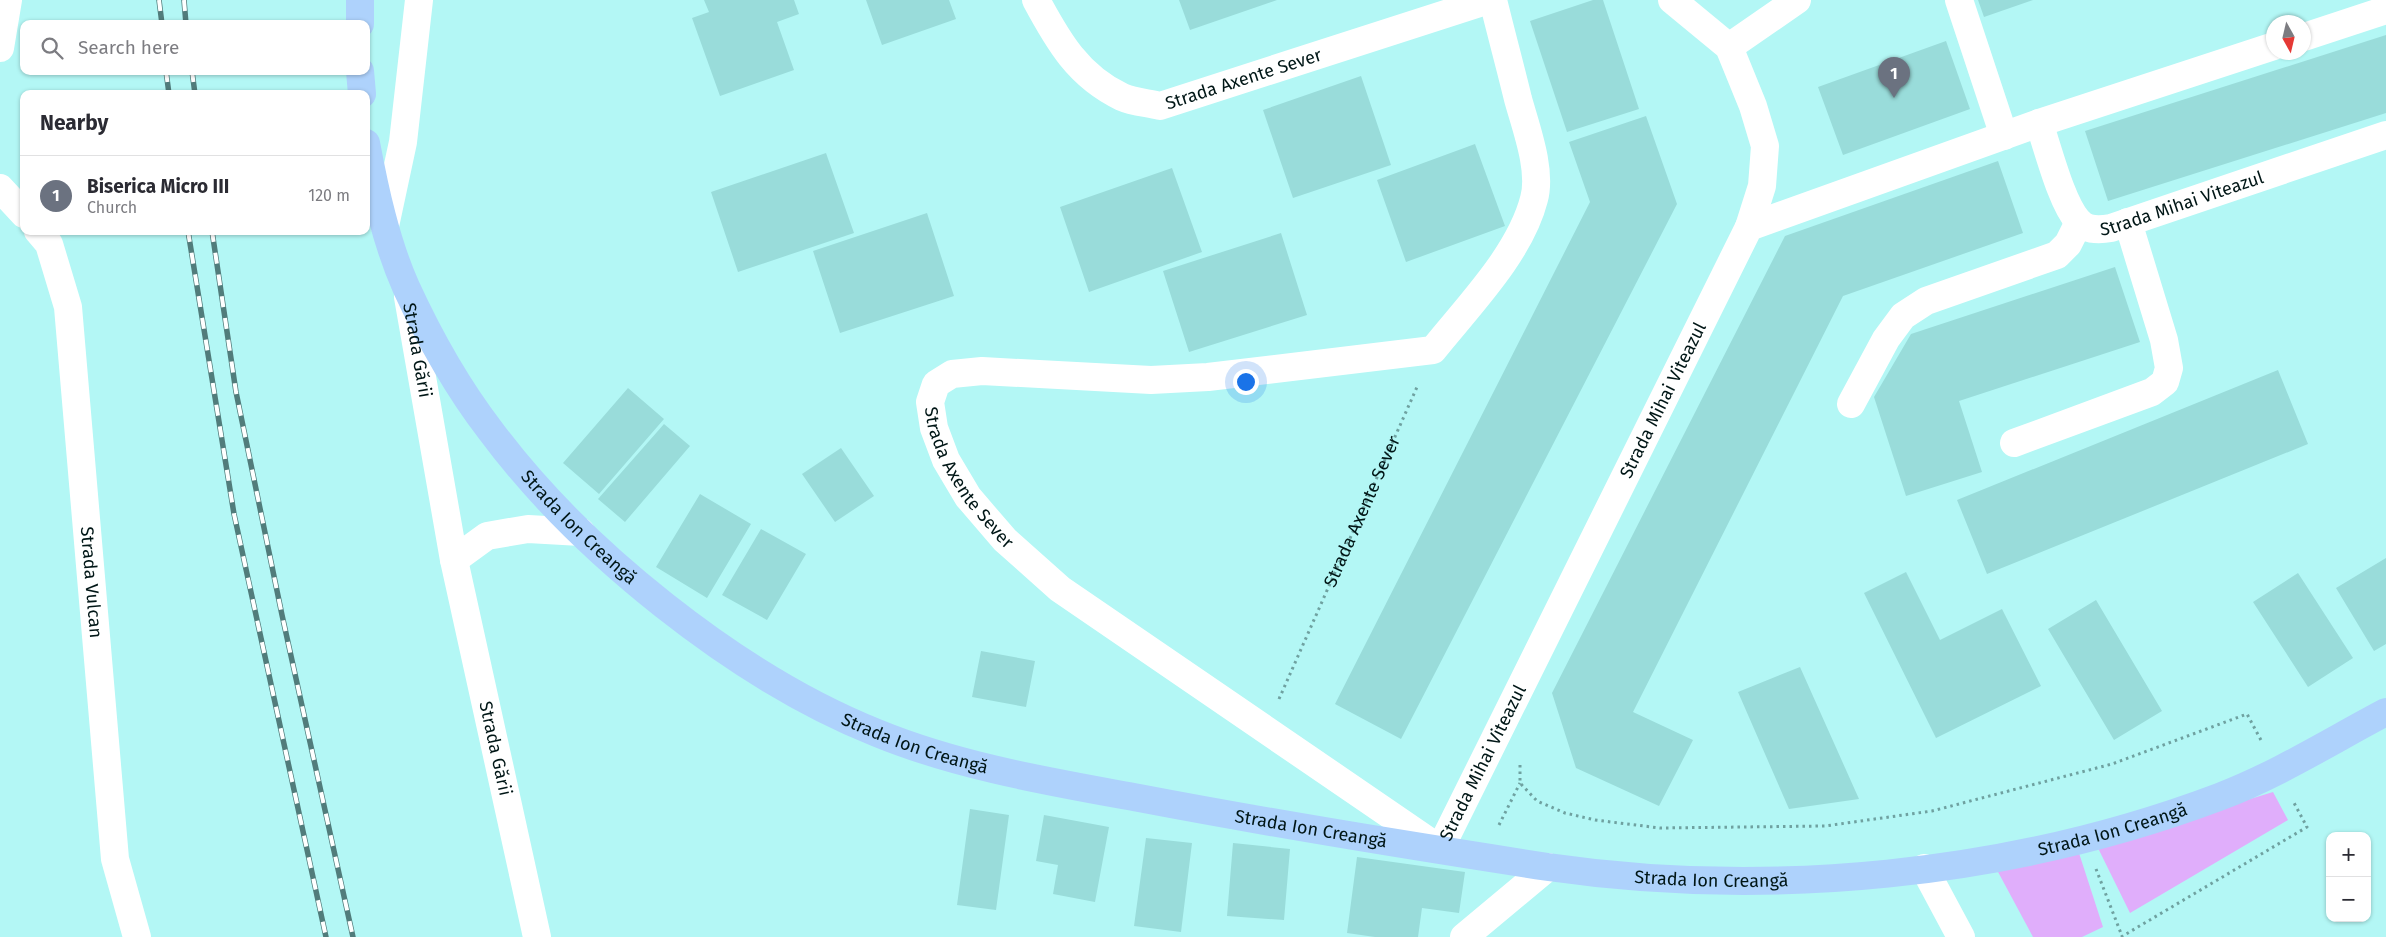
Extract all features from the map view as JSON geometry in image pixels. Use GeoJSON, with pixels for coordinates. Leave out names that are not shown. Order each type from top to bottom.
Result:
{"type":"FeatureCollection","features":[{"type":"Feature","properties":{"kind":"main road"},"geometry":{"type":"LineString","coordinates":[[360,0],[360,20]]}},
{"type":"Feature","properties":{"kind":"main road"},"geometry":{"type":"LineString","coordinates":[[360,75],[362,90]]}},
{"type":"Feature","properties":{"kind":"main road","name":"Strada Gării"},"geometry":{"type":"LineString","coordinates":[[370,165],[374,188],[385,226],[406,286]]}},
{"type":"Feature","properties":{"kind":"main road","name":"Strada Ion Creangă"},"geometry":{"type":"LineString","coordinates":[[406,286],[444,360],[491,431],[535,486],[581,532],[676,615],[741,661],[804,699],[877,734],[956,759],[1061,784],[1274,824],[1588,873],[1720,882],[1831,879],[1924,868],[2024,852],[2085,839],[2146,822],[2220,796],[2277,771],[2386,712]]}},
{"type":"Feature","properties":{"kind":"street"},"geometry":{"type":"LineString","coordinates":[[0,48],[8,0]]}},
{"type":"Feature","properties":{"kind":"street"},"geometry":{"type":"LineString","coordinates":[[385,226],[403,142],[419,0]]}},
{"type":"Feature","properties":{"kind":"street","name":"Strada Axente Sever"},"geometry":{"type":"LineString","coordinates":[[1036,0],[1054,35],[1081,70],[1123,98],[1160,106],[1491,0],[1528,136],[1536,176],[1535,198],[1525,224],[1506,257],[1433,350],[1208,377],[1151,380],[982,371],[952,374],[936,384],[930,402],[934,428],[946,460],[968,497],[1005,540],[1060,589],[1440,849]]}},
{"type":"Feature","properties":{"kind":"street"},"geometry":{"type":"LineString","coordinates":[[1672,0],[1729,47],[1753,106],[1765,146],[1762,186],[1749,228]]}},
{"type":"Feature","properties":{"kind":"street"},"geometry":{"type":"LineString","coordinates":[[1729,47],[1797,0]]}},
{"type":"Feature","properties":{"kind":"street"},"geometry":{"type":"LineString","coordinates":[[1959,0],[2004,136]]}},
{"type":"Feature","properties":{"kind":"street"},"geometry":{"type":"LineString","coordinates":[[2311,34],[2386,10]]}},
{"type":"Feature","properties":{"kind":"street"},"geometry":{"type":"LineString","coordinates":[[1749,228],[2040,123],[2266,49]]}},
{"type":"Feature","properties":{"kind":"street","name":"Strada Mihai Viteazul"},"geometry":{"type":"LineString","coordinates":[[2040,123],[2068,203],[2079,222],[2096,230],[2128,222],[2386,135]]}},
{"type":"Feature","properties":{"kind":"street"},"geometry":{"type":"LineString","coordinates":[[0,188],[20,210]]}},
{"type":"Feature","properties":{"kind":"street"},"geometry":{"type":"LineString","coordinates":[[1851,404],[1886,339],[1903,316],[1926,301],[2057,255],[2068,244],[2079,222]]}},
{"type":"Feature","properties":{"kind":"street"},"geometry":{"type":"LineString","coordinates":[[2014,443],[2152,392],[2165,382],[2170,368],[2164,340],[2128,222]]}},
{"type":"Feature","properties":{"kind":"street","name":"Strada Mihai Viteazul"},"geometry":{"type":"LineString","coordinates":[[1440,849],[1749,228]]}},
{"type":"Feature","properties":{"kind":"street","name":"Strada Vulcan"},"geometry":{"type":"LineString","coordinates":[[42,235],[50,244],[68,307],[115,859],[137,937]]}},
{"type":"Feature","properties":{"kind":"street","name":"Strada Gării"},"geometry":{"type":"LineString","coordinates":[[406,286],[454,560],[537,937]]}},
{"type":"Feature","properties":{"kind":"street"},"geometry":{"type":"LineString","coordinates":[[454,560],[487,536],[528,529],[581,532]]}},
{"type":"Feature","properties":{"kind":"street"},"geometry":{"type":"LineString","coordinates":[[1464,937],[1548,867]]}},
{"type":"Feature","properties":{"kind":"street"},"geometry":{"type":"LineString","coordinates":[[1924,868],[1961,937]]}},
{"type":"Feature","properties":{"kind":"path","name":"Strada Axente Sever"},"geometry":{"type":"LineString","coordinates":[[1266,729],[1433,350]]}},
{"type":"Feature","properties":{"kind":"path"},"geometry":{"type":"LineString","coordinates":[[1520,782],[1537,801],[1565,813],[1595,820],[1660,828],[1825,826],[1932,811],[2112,764],[2247,714],[2307,827],[2121,937],[2085,839]]}},
{"type":"Feature","properties":{"kind":"path"},"geometry":{"type":"LineString","coordinates":[[1483,857],[1520,782],[1520,760]]}},
{"type":"Feature","properties":{"kind":"shaded area"},"geometry":{"type":"Polygon","coordinates":[[[2273,792],[2288,820],[2130,913],[2097,846],[2273,792]]]}},
{"type":"Feature","properties":{"kind":"shaded area"},"geometry":{"type":"Polygon","coordinates":[[[2078,850],[2103,927],[2082,937],[2033,937],[1997,870],[2078,850]]]}},
{"type":"Feature","properties":{"kind":"building"},"geometry":{"type":"Polygon","coordinates":[[[704,0],[794,0],[799,14],[777,22],[794,70],[720,96],[692,18],[709,12],[704,0]]]}},
{"type":"Feature","properties":{"kind":"building"},"geometry":{"type":"Polygon","coordinates":[[[866,0],[949,0],[956,19],[882,45],[866,0]]]}},
{"type":"Feature","properties":{"kind":"building"},"geometry":{"type":"Polygon","coordinates":[[[1179,0],[1277,0],[1190,30],[1179,0]]]}},
{"type":"Feature","properties":{"kind":"building"},"geometry":{"type":"Polygon","coordinates":[[[1593,0],[1603,0],[1639,109],[1567,132],[1530,21],[1593,0]]]}},
{"type":"Feature","properties":{"kind":"building"},"geometry":{"type":"Polygon","coordinates":[[[1978,0],[2033,0],[1984,17],[1978,0]]]}},
{"type":"Feature","properties":{"kind":"building"},"geometry":{"type":"Polygon","coordinates":[[[2386,35],[2386,113],[2108,201],[2085,131],[2386,35]]]}},
{"type":"Feature","properties":{"kind":"building"},"geometry":{"type":"Polygon","coordinates":[[[1946,41],[1970,109],[1843,155],[1818,87],[1946,41]]]}},
{"type":"Feature","properties":{"kind":"building"},"geometry":{"type":"Polygon","coordinates":[[[1361,76],[1391,165],[1293,198],[1263,110],[1361,76]]]}},
{"type":"Feature","properties":{"kind":"building"},"geometry":{"type":"Polygon","coordinates":[[[1646,116],[1677,204],[1401,739],[1335,704],[1590,202],[1569,142],[1646,116]]]}},
{"type":"Feature","properties":{"kind":"building"},"geometry":{"type":"Polygon","coordinates":[[[1475,144],[1505,226],[1406,262],[1377,180],[1475,144]]]}},
{"type":"Feature","properties":{"kind":"building"},"geometry":{"type":"Polygon","coordinates":[[[826,153],[854,233],[738,272],[711,192],[826,153]]]}},
{"type":"Feature","properties":{"kind":"building"},"geometry":{"type":"Polygon","coordinates":[[[1998,161],[2023,233],[1843,296],[1633,712],[1693,740],[1659,806],[1576,768],[1552,693],[1785,236],[1998,161]]]}},
{"type":"Feature","properties":{"kind":"building"},"geometry":{"type":"Polygon","coordinates":[[[1172,168],[1202,252],[1089,292],[1060,207],[1172,168]]]}},
{"type":"Feature","properties":{"kind":"building"},"geometry":{"type":"Polygon","coordinates":[[[927,213],[954,296],[840,333],[813,251],[927,213]]]}},
{"type":"Feature","properties":{"kind":"building"},"geometry":{"type":"Polygon","coordinates":[[[1281,233],[1307,315],[1189,352],[1163,271],[1281,233]]]}},
{"type":"Feature","properties":{"kind":"building"},"geometry":{"type":"Polygon","coordinates":[[[2115,267],[2140,342],[1959,401],[1982,472],[1906,496],[1874,397],[1911,334],[2115,267]]]}},
{"type":"Feature","properties":{"kind":"building"},"geometry":{"type":"Polygon","coordinates":[[[2278,370],[2308,444],[1987,574],[1957,500],[2278,370]]]}},
{"type":"Feature","properties":{"kind":"building"},"geometry":{"type":"Polygon","coordinates":[[[628,388],[664,419],[599,494],[563,463],[628,388]]]}},
{"type":"Feature","properties":{"kind":"building"},"geometry":{"type":"Polygon","coordinates":[[[664,424],[690,446],[625,522],[598,499],[664,424]]]}},
{"type":"Feature","properties":{"kind":"building"},"geometry":{"type":"Polygon","coordinates":[[[841,448],[874,496],[835,522],[802,474],[841,448]]]}},
{"type":"Feature","properties":{"kind":"building"},"geometry":{"type":"Polygon","coordinates":[[[700,494],[751,524],[707,598],[656,567],[700,494]]]}},
{"type":"Feature","properties":{"kind":"building"},"geometry":{"type":"Polygon","coordinates":[[[761,529],[806,554],[767,620],[722,595],[761,529]]]}},
{"type":"Feature","properties":{"kind":"building"},"geometry":{"type":"Polygon","coordinates":[[[2386,558],[2386,644],[2374,651],[2336,588],[2386,558]]]}},
{"type":"Feature","properties":{"kind":"building"},"geometry":{"type":"Polygon","coordinates":[[[1906,572],[1940,640],[2002,609],[2041,686],[1936,738],[1864,593],[1906,572]]]}},
{"type":"Feature","properties":{"kind":"building"},"geometry":{"type":"Polygon","coordinates":[[[2298,573],[2353,658],[2308,687],[2253,602],[2298,573]]]}},
{"type":"Feature","properties":{"kind":"building"},"geometry":{"type":"Polygon","coordinates":[[[2096,600],[2162,711],[2114,740],[2048,629],[2096,600]]]}},
{"type":"Feature","properties":{"kind":"building"},"geometry":{"type":"Polygon","coordinates":[[[981,651],[1035,661],[1026,707],[972,697],[981,651]]]}},
{"type":"Feature","properties":{"kind":"building"},"geometry":{"type":"Polygon","coordinates":[[[1800,667],[1859,799],[1789,809],[1738,692],[1800,667]]]}},
{"type":"Feature","properties":{"kind":"building"},"geometry":{"type":"Polygon","coordinates":[[[970,809],[1009,815],[996,910],[957,905],[970,809]]]}},
{"type":"Feature","properties":{"kind":"building"},"geometry":{"type":"Polygon","coordinates":[[[1044,815],[1109,827],[1095,902],[1053,894],[1058,865],[1036,861],[1044,815]]]}},
{"type":"Feature","properties":{"kind":"building"},"geometry":{"type":"Polygon","coordinates":[[[1146,838],[1192,843],[1181,932],[1134,926],[1146,838]]]}},
{"type":"Feature","properties":{"kind":"building"},"geometry":{"type":"Polygon","coordinates":[[[1233,843],[1290,849],[1284,920],[1227,916],[1233,843]]]}},
{"type":"Feature","properties":{"kind":"building"},"geometry":{"type":"Polygon","coordinates":[[[1357,857],[1465,872],[1459,913],[1422,908],[1418,937],[1375,937],[1347,933],[1357,857]]]}},
{"type":"Feature","properties":{"kind":"railway"},"geometry":{"type":"LineString","coordinates":[[159,0],[162,20]]}},
{"type":"Feature","properties":{"kind":"railway"},"geometry":{"type":"LineString","coordinates":[[184,0],[186,20]]}},
{"type":"Feature","properties":{"kind":"railway"},"geometry":{"type":"LineString","coordinates":[[167,75],[168,90]]}},
{"type":"Feature","properties":{"kind":"railway"},"geometry":{"type":"LineString","coordinates":[[193,75],[194,90]]}},
{"type":"Feature","properties":{"kind":"railway"},"geometry":{"type":"LineString","coordinates":[[189,235],[234,514],[326,937]]}},
{"type":"Feature","properties":{"kind":"railway"},"geometry":{"type":"LineString","coordinates":[[213,235],[236,392],[282,615],[353,937]]}},
{"type":"Feature","properties":{"kind":"place","name":"Biserica Micro III"},"geometry":{"type":"Point","coordinates":[1894,98]}}]}
